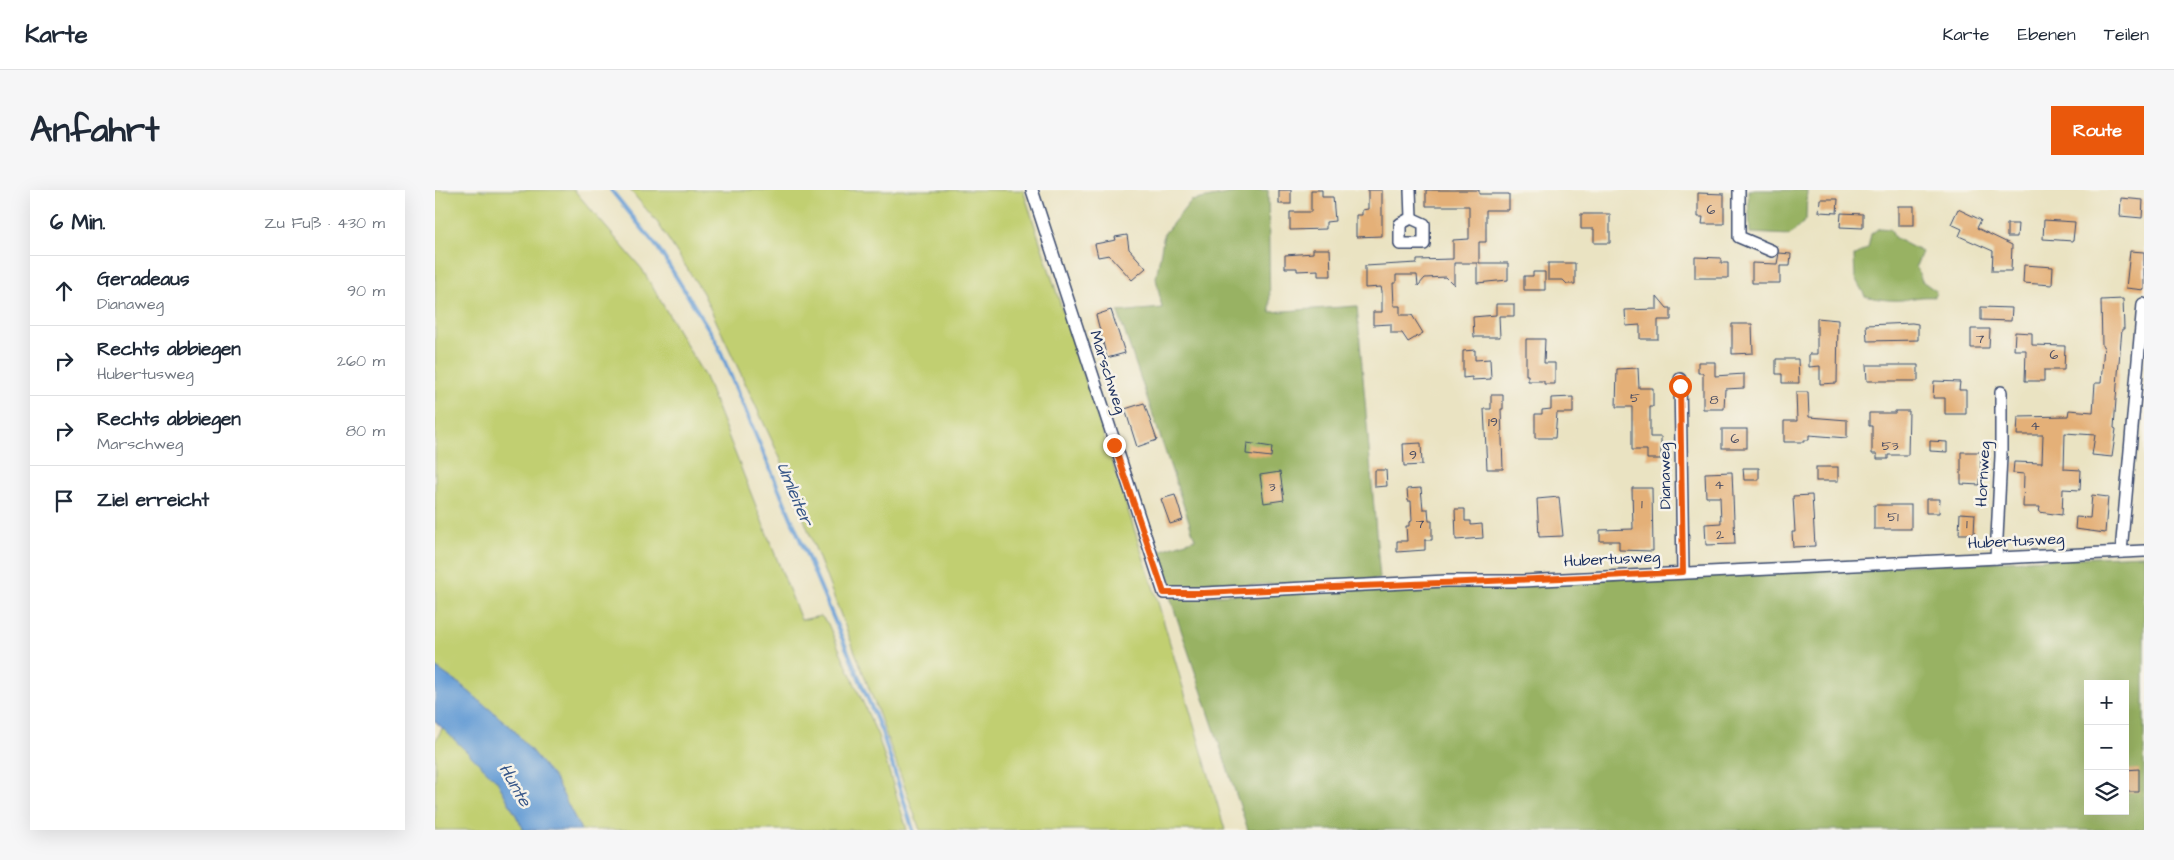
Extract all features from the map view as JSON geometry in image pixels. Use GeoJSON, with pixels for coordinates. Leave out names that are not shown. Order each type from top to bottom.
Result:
{"type":"FeatureCollection","features":[{"type":"Feature","properties":{"kind":"street","name":"Marschweg"},"geometry":{"type":"LineString","coordinates":[[1031,190],[1164,593]]}},
{"type":"Feature","properties":{"kind":"street"},"geometry":{"type":"LineString","coordinates":[[1410,190],[1411,218]]}},
{"type":"Feature","properties":{"kind":"street"},"geometry":{"type":"LineString","coordinates":[[1739,190],[1739,237],[1772,250]]}},
{"type":"Feature","properties":{"kind":"street"},"geometry":{"type":"LineString","coordinates":[[2121,552],[2143,304]]}},
{"type":"Feature","properties":{"kind":"street","name":"Dianaweg"},"geometry":{"type":"LineString","coordinates":[[1680,379],[1683,572]]}},
{"type":"Feature","properties":{"kind":"street","name":"Hornweg"},"geometry":{"type":"LineString","coordinates":[[1996,558],[2001,456],[2001,392]]}},
{"type":"Feature","properties":{"kind":"street","name":"Hubertusweg"},"geometry":{"type":"LineString","coordinates":[[1164,593],[1204,593],[1446,582],[1522,581],[2144,551]]}},
{"type":"Feature","properties":{"kind":"green space"},"geometry":{"type":"Polygon","coordinates":[[[435,190],[574,190],[642,269],[705,377],[801,620],[821,616],[828,624],[878,736],[907,830],[581,830],[555,779],[513,729],[461,685],[435,667],[435,190]]]}},
{"type":"Feature","properties":{"kind":"green space"},"geometry":{"type":"Polygon","coordinates":[[[630,190],[1023,190],[1157,599],[1225,830],[920,830],[877,709],[782,462],[703,293],[657,222],[630,190]]]}},
{"type":"Feature","properties":{"kind":"green space"},"geometry":{"type":"Polygon","coordinates":[[[1247,190],[1268,190],[1270,312],[1357,306],[1380,579],[1174,589],[1156,552],[1195,539],[1118,312],[1162,308],[1156,278],[1164,234],[1191,201],[1247,190]]]}},
{"type":"Feature","properties":{"kind":"green space"},"geometry":{"type":"Polygon","coordinates":[[[1748,190],[1807,190],[1806,220],[1790,235],[1750,233],[1748,190]]]}},
{"type":"Feature","properties":{"kind":"green space"},"geometry":{"type":"Polygon","coordinates":[[[1879,228],[1890,229],[1895,238],[1922,252],[1916,266],[1922,281],[1936,291],[1935,297],[1892,300],[1865,296],[1855,278],[1854,256],[1868,248],[1871,234],[1879,228]]]}},
{"type":"Feature","properties":{"kind":"green space"},"geometry":{"type":"Polygon","coordinates":[[[2144,555],[2144,830],[1248,830],[1170,597],[2144,555]]]}},
{"type":"Feature","properties":{"kind":"green space"},"geometry":{"type":"Polygon","coordinates":[[[443,727],[497,781],[524,830],[435,830],[435,742],[443,727]]]}},
{"type":"Feature","properties":{"kind":"water","name":"Hunte"},"geometry":{"type":"Polygon","coordinates":[[[435,667],[461,685],[513,729],[555,779],[581,830],[524,830],[497,781],[435,721],[435,667]]]}},
{"type":"Feature","properties":{"kind":"building"},"geometry":{"type":"Polygon","coordinates":[[[1279,190],[1291,190],[1291,204],[1279,204],[1279,190]]]}},
{"type":"Feature","properties":{"kind":"building"},"geometry":{"type":"Polygon","coordinates":[[[1311,190],[1322,190],[1322,197],[1333,197],[1335,221],[1326,222],[1326,229],[1290,230],[1290,212],[1311,212],[1311,190]]]}},
{"type":"Feature","properties":{"kind":"building"},"geometry":{"type":"Polygon","coordinates":[[[1368,190],[1382,190],[1382,236],[1356,237],[1356,215],[1362,215],[1362,210],[1368,209],[1368,190]]]}},
{"type":"Feature","properties":{"kind":"building"},"geometry":{"type":"Polygon","coordinates":[[[1426,190],[1479,190],[1479,194],[1509,194],[1509,210],[1486,210],[1486,242],[1479,242],[1479,263],[1508,263],[1508,280],[1477,283],[1477,263],[1454,263],[1454,285],[1446,277],[1425,278],[1418,286],[1417,275],[1396,275],[1396,283],[1393,283],[1394,306],[1400,306],[1400,315],[1412,315],[1423,333],[1408,342],[1402,333],[1391,333],[1391,324],[1373,325],[1373,312],[1382,312],[1382,291],[1381,287],[1365,288],[1365,266],[1417,263],[1417,260],[1453,259],[1453,240],[1469,239],[1469,206],[1426,206],[1426,190]]]}},
{"type":"Feature","properties":{"kind":"building"},"geometry":{"type":"Polygon","coordinates":[[[1698,193],[1724,194],[1724,224],[1702,224],[1703,217],[1698,217],[1698,193]]]}},
{"type":"Feature","properties":{"kind":"building"},"geometry":{"type":"Polygon","coordinates":[[[2121,198],[2143,200],[2142,218],[2120,216],[2121,198]]]}},
{"type":"Feature","properties":{"kind":"building"},"geometry":{"type":"Polygon","coordinates":[[[1820,199],[1838,199],[1837,213],[1819,212],[1820,199]]]}},
{"type":"Feature","properties":{"kind":"building"},"geometry":{"type":"Polygon","coordinates":[[[1898,206],[1914,206],[1914,225],[1898,225],[1898,206]]]}},
{"type":"Feature","properties":{"kind":"building"},"geometry":{"type":"Polygon","coordinates":[[[1958,209],[1981,220],[1977,228],[2012,245],[2011,271],[1992,271],[1993,251],[1959,236],[1962,229],[1951,224],[1958,209]]]}},
{"type":"Feature","properties":{"kind":"building"},"geometry":{"type":"Polygon","coordinates":[[[1841,213],[1863,214],[1863,228],[1840,227],[1841,213]]]}},
{"type":"Feature","properties":{"kind":"building"},"geometry":{"type":"Polygon","coordinates":[[[1581,214],[1610,214],[1610,243],[1594,243],[1594,229],[1581,229],[1581,214]]]}},
{"type":"Feature","properties":{"kind":"building"},"geometry":{"type":"Polygon","coordinates":[[[2044,220],[2075,222],[2073,241],[2043,239],[2044,220]]]}},
{"type":"Feature","properties":{"kind":"building"},"geometry":{"type":"Polygon","coordinates":[[[2007,224],[2018,224],[2017,237],[2007,237],[2007,224]]]}},
{"type":"Feature","properties":{"kind":"building"},"geometry":{"type":"Polygon","coordinates":[[[1127,235],[1129,249],[1146,268],[1132,280],[1109,255],[1098,257],[1095,244],[1116,240],[1115,237],[1127,235]]]}},
{"type":"Feature","properties":{"kind":"building"},"geometry":{"type":"Polygon","coordinates":[[[1313,249],[1330,249],[1331,276],[1318,276],[1318,270],[1297,271],[1297,268],[1285,268],[1285,255],[1313,253],[1313,249]]]}},
{"type":"Feature","properties":{"kind":"building"},"geometry":{"type":"Polygon","coordinates":[[[2130,251],[2144,252],[2144,290],[2126,288],[2130,251]]]}},
{"type":"Feature","properties":{"kind":"building"},"geometry":{"type":"Polygon","coordinates":[[[1779,253],[1791,254],[1790,266],[1780,266],[1780,283],[1752,283],[1752,263],[1777,264],[1779,253]]]}},
{"type":"Feature","properties":{"kind":"building"},"geometry":{"type":"Polygon","coordinates":[[[1695,257],[1721,258],[1721,263],[1728,263],[1728,278],[1695,278],[1695,257]]]}},
{"type":"Feature","properties":{"kind":"building"},"geometry":{"type":"Polygon","coordinates":[[[1548,263],[1575,263],[1575,284],[1567,284],[1563,280],[1548,280],[1548,263]]]}},
{"type":"Feature","properties":{"kind":"building"},"geometry":{"type":"Polygon","coordinates":[[[2024,265],[2053,267],[2052,285],[2023,283],[2024,265]]]}},
{"type":"Feature","properties":{"kind":"building"},"geometry":{"type":"Polygon","coordinates":[[[1533,272],[1545,272],[1545,290],[1524,290],[1524,276],[1533,276],[1533,272]]]}},
{"type":"Feature","properties":{"kind":"building"},"geometry":{"type":"Polygon","coordinates":[[[1657,296],[1667,308],[1671,308],[1671,320],[1658,320],[1658,339],[1640,339],[1640,325],[1626,326],[1625,310],[1657,309],[1657,296]]]}},
{"type":"Feature","properties":{"kind":"building"},"geometry":{"type":"Polygon","coordinates":[[[2123,299],[2124,329],[2122,329],[2114,428],[2116,429],[2112,457],[2092,455],[2095,435],[2065,433],[2064,469],[2081,470],[2080,490],[2063,489],[2062,515],[2039,512],[2040,507],[2023,507],[2024,474],[2013,473],[2014,462],[2042,463],[2043,435],[2017,435],[2018,417],[2068,416],[2069,410],[2093,412],[2095,383],[2101,383],[2104,346],[2102,346],[2101,300],[2123,299]]]}},
{"type":"Feature","properties":{"kind":"building"},"geometry":{"type":"Polygon","coordinates":[[[1496,304],[1514,304],[1514,316],[1499,316],[1500,337],[1474,337],[1473,317],[1496,315],[1496,304]]]}},
{"type":"Feature","properties":{"kind":"building"},"geometry":{"type":"Polygon","coordinates":[[[1981,307],[2012,308],[2011,321],[1981,320],[1981,307]]]}},
{"type":"Feature","properties":{"kind":"building"},"geometry":{"type":"Polygon","coordinates":[[[1111,310],[1125,353],[1107,358],[1096,315],[1111,310]]]}},
{"type":"Feature","properties":{"kind":"building"},"geometry":{"type":"Polygon","coordinates":[[[1817,318],[1838,320],[1837,383],[1820,384],[1820,366],[1809,367],[1809,354],[1817,354],[1817,318]]]}},
{"type":"Feature","properties":{"kind":"building"},"geometry":{"type":"Polygon","coordinates":[[[1732,324],[1752,324],[1753,353],[1732,354],[1732,324]]]}},
{"type":"Feature","properties":{"kind":"building"},"geometry":{"type":"Polygon","coordinates":[[[1918,324],[1918,340],[1867,341],[1866,325],[1918,324]]]}},
{"type":"Feature","properties":{"kind":"building"},"geometry":{"type":"Polygon","coordinates":[[[1971,329],[1990,329],[1989,348],[1971,348],[1971,329]]]}},
{"type":"Feature","properties":{"kind":"building"},"geometry":{"type":"Polygon","coordinates":[[[2015,332],[2032,333],[2032,345],[2065,346],[2064,370],[2044,370],[2044,381],[2025,381],[2026,350],[2014,350],[2015,332]]]}},
{"type":"Feature","properties":{"kind":"building"},"geometry":{"type":"Polygon","coordinates":[[[1526,339],[1545,339],[1544,363],[1555,363],[1555,384],[1544,384],[1544,381],[1528,381],[1528,375],[1526,375],[1526,339]]]}},
{"type":"Feature","properties":{"kind":"building"},"geometry":{"type":"Polygon","coordinates":[[[1475,350],[1475,360],[1490,359],[1491,379],[1472,380],[1472,377],[1463,378],[1463,351],[1475,350]]]}},
{"type":"Feature","properties":{"kind":"building"},"geometry":{"type":"Polygon","coordinates":[[[1776,359],[1798,359],[1799,383],[1782,383],[1782,374],[1776,374],[1776,359]]]}},
{"type":"Feature","properties":{"kind":"building"},"geometry":{"type":"Polygon","coordinates":[[[1698,362],[1715,362],[1715,376],[1744,374],[1744,388],[1725,389],[1724,409],[1703,409],[1703,373],[1698,373],[1698,362]]]}},
{"type":"Feature","properties":{"kind":"building"},"geometry":{"type":"Polygon","coordinates":[[[1866,365],[1918,365],[1918,381],[1867,381],[1866,365]]]}},
{"type":"Feature","properties":{"kind":"building"},"geometry":{"type":"Polygon","coordinates":[[[1638,368],[1639,388],[1653,388],[1653,407],[1650,407],[1650,437],[1661,437],[1661,459],[1647,459],[1647,450],[1632,450],[1632,407],[1616,407],[1617,369],[1638,368]]]}},
{"type":"Feature","properties":{"kind":"building"},"geometry":{"type":"Polygon","coordinates":[[[1934,381],[1960,382],[1959,390],[1966,390],[1966,414],[1945,414],[1945,398],[1933,398],[1934,381]]]}},
{"type":"Feature","properties":{"kind":"building"},"geometry":{"type":"Polygon","coordinates":[[[1796,392],[1808,392],[1809,417],[1847,420],[1847,438],[1809,435],[1809,440],[1804,440],[1804,442],[1784,442],[1784,421],[1797,421],[1796,392]]]}},
{"type":"Feature","properties":{"kind":"building"},"geometry":{"type":"Polygon","coordinates":[[[1491,395],[1503,395],[1503,409],[1501,409],[1503,469],[1487,469],[1484,409],[1491,409],[1491,395]]]}},
{"type":"Feature","properties":{"kind":"building"},"geometry":{"type":"Polygon","coordinates":[[[1573,397],[1573,413],[1557,413],[1555,438],[1535,438],[1535,414],[1542,414],[1542,410],[1551,409],[1551,398],[1573,397]]]}},
{"type":"Feature","properties":{"kind":"building"},"geometry":{"type":"Polygon","coordinates":[[[1144,403],[1157,440],[1137,447],[1125,409],[1144,403]]]}},
{"type":"Feature","properties":{"kind":"building"},"geometry":{"type":"Polygon","coordinates":[[[1895,411],[1909,411],[1908,455],[1888,455],[1888,459],[1877,459],[1877,454],[1872,454],[1872,426],[1869,426],[1869,413],[1895,413],[1895,411]]]}},
{"type":"Feature","properties":{"kind":"building"},"geometry":{"type":"Polygon","coordinates":[[[1722,429],[1747,429],[1747,448],[1722,448],[1722,429]]]}},
{"type":"Feature","properties":{"kind":"building"},"geometry":{"type":"Polygon","coordinates":[[[1930,441],[1947,442],[1947,452],[1930,451],[1930,441]]]}},
{"type":"Feature","properties":{"kind":"building"},"geometry":{"type":"Polygon","coordinates":[[[1247,443],[1272,447],[1271,457],[1246,454],[1247,443]]]}},
{"type":"Feature","properties":{"kind":"building"},"geometry":{"type":"Polygon","coordinates":[[[1421,443],[1422,465],[1404,466],[1403,444],[1421,443]]]}},
{"type":"Feature","properties":{"kind":"building"},"geometry":{"type":"Polygon","coordinates":[[[1961,452],[1981,452],[1980,485],[1961,484],[1961,452]]]}},
{"type":"Feature","properties":{"kind":"building"},"geometry":{"type":"Polygon","coordinates":[[[1816,467],[1838,467],[1838,481],[1816,481],[1816,467]]]}},
{"type":"Feature","properties":{"kind":"building"},"geometry":{"type":"Polygon","coordinates":[[[1743,468],[1759,468],[1759,480],[1744,480],[1743,468]]]}},
{"type":"Feature","properties":{"kind":"building"},"geometry":{"type":"Polygon","coordinates":[[[1375,470],[1386,470],[1387,486],[1375,487],[1375,470]]]}},
{"type":"Feature","properties":{"kind":"building"},"geometry":{"type":"Polygon","coordinates":[[[1280,472],[1284,500],[1264,503],[1260,475],[1280,472]]]}},
{"type":"Feature","properties":{"kind":"building"},"geometry":{"type":"Polygon","coordinates":[[[1732,472],[1735,544],[1706,545],[1705,524],[1721,523],[1720,497],[1706,497],[1705,473],[1732,472]]]}},
{"type":"Feature","properties":{"kind":"building"},"geometry":{"type":"Polygon","coordinates":[[[1421,488],[1423,509],[1428,509],[1429,521],[1432,521],[1432,540],[1425,540],[1425,550],[1397,552],[1397,541],[1407,541],[1406,526],[1409,526],[1409,522],[1412,521],[1411,501],[1408,501],[1407,489],[1421,488]]]}},
{"type":"Feature","properties":{"kind":"building"},"geometry":{"type":"Polygon","coordinates":[[[1632,488],[1652,488],[1653,551],[1619,550],[1619,541],[1600,541],[1600,530],[1633,529],[1632,488]]]}},
{"type":"Feature","properties":{"kind":"building"},"geometry":{"type":"Polygon","coordinates":[[[1175,495],[1183,520],[1170,524],[1161,499],[1175,495]]]}},
{"type":"Feature","properties":{"kind":"building"},"geometry":{"type":"Polygon","coordinates":[[[1812,495],[1815,546],[1793,547],[1792,532],[1795,532],[1793,496],[1812,495]]]}},
{"type":"Feature","properties":{"kind":"building"},"geometry":{"type":"Polygon","coordinates":[[[2092,495],[2108,497],[2105,533],[2075,529],[2076,517],[2090,518],[2092,495]]]}},
{"type":"Feature","properties":{"kind":"building"},"geometry":{"type":"Polygon","coordinates":[[[1559,497],[1563,536],[1539,537],[1537,499],[1559,497]]]}},
{"type":"Feature","properties":{"kind":"building"},"geometry":{"type":"Polygon","coordinates":[[[1926,499],[1940,499],[1939,513],[1926,513],[1926,499]]]}},
{"type":"Feature","properties":{"kind":"building"},"geometry":{"type":"Polygon","coordinates":[[[1874,505],[1911,505],[1911,529],[1874,529],[1874,505]]]}},
{"type":"Feature","properties":{"kind":"building"},"geometry":{"type":"Polygon","coordinates":[[[1455,509],[1465,509],[1465,521],[1471,521],[1471,525],[1482,524],[1483,538],[1456,540],[1455,509]]]}},
{"type":"Feature","properties":{"kind":"building"},"geometry":{"type":"Polygon","coordinates":[[[1960,513],[1975,514],[1974,534],[1959,534],[1960,513]]]}},
{"type":"Feature","properties":{"kind":"building"},"geometry":{"type":"Polygon","coordinates":[[[2139,769],[2139,792],[2129,792],[2129,770],[2139,769]]]}},
{"type":"Feature","properties":{"kind":"waterway","name":"Umleiter"},"geometry":{"type":"LineString","coordinates":[[611,190],[658,248],[715,339],[882,732],[913,830]]}},
{"type":"Feature","properties":{"kind":"route"},"geometry":{"type":"LineString","coordinates":[[1114,445],[1164,593],[1204,593],[1446,582],[1522,581],[1683,572],[1680,386]]}}]}
